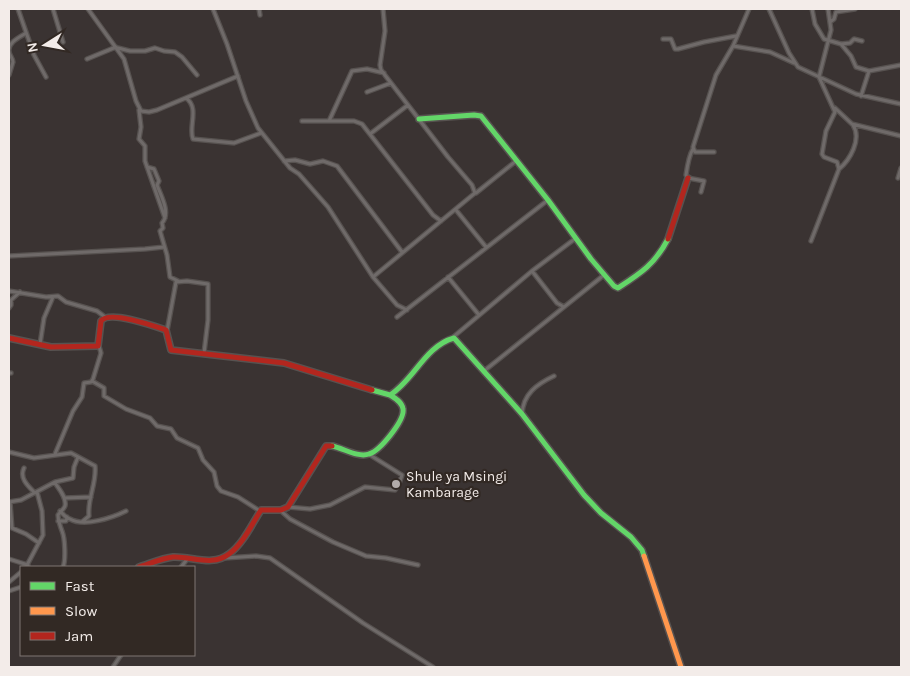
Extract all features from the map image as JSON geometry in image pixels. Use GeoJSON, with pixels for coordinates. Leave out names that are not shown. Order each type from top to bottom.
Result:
{"type":"FeatureCollection","features":[{"type":"Feature","properties":{"kind":"street"},"geometry":{"type":"LineString","coordinates":[[18,9],[34,55],[46,78]]}},
{"type":"Feature","properties":{"kind":"street"},"geometry":{"type":"LineString","coordinates":[[52,9],[63,42]]}},
{"type":"Feature","properties":{"kind":"street"},"geometry":{"type":"LineString","coordinates":[[88,9],[124,59],[139,110],[141,127],[139,139],[145,149],[145,161],[165,219]]}},
{"type":"Feature","properties":{"kind":"street"},"geometry":{"type":"LineString","coordinates":[[213,9],[228,44],[230,56],[247,105],[261,133],[292,170],[311,186],[328,207],[373,277],[397,305],[407,310]]}},
{"type":"Feature","properties":{"kind":"street"},"geometry":{"type":"LineString","coordinates":[[259,9],[260,15]]}},
{"type":"Feature","properties":{"kind":"street"},"geometry":{"type":"LineString","coordinates":[[383,9],[385,31],[380,65],[384,73],[418,119],[472,185],[476,193]]}},
{"type":"Feature","properties":{"kind":"street"},"geometry":{"type":"LineString","coordinates":[[418,119],[479,115],[548,200],[604,275],[614,286],[619,288],[656,261],[668,239],[688,178],[686,174],[690,155],[694,149],[716,75],[749,9]]}},
{"type":"Feature","properties":{"kind":"street"},"geometry":{"type":"LineString","coordinates":[[769,9],[796,64]]}},
{"type":"Feature","properties":{"kind":"street"},"geometry":{"type":"LineString","coordinates":[[812,9],[816,24],[823,38],[841,44],[850,43],[854,39],[862,41]]}},
{"type":"Feature","properties":{"kind":"street"},"geometry":{"type":"LineString","coordinates":[[811,242],[839,169],[848,159],[856,141],[856,132],[853,125],[834,107],[819,78],[831,30],[828,9]]}},
{"type":"Feature","properties":{"kind":"street"},"geometry":{"type":"LineString","coordinates":[[830,22],[834,19],[836,12],[853,9]]}},
{"type":"Feature","properties":{"kind":"street"},"geometry":{"type":"LineString","coordinates":[[9,76],[14,62],[9,52],[10,45],[26,33]]}},
{"type":"Feature","properties":{"kind":"street"},"geometry":{"type":"LineString","coordinates":[[663,39],[671,39],[678,49],[737,35]]}},
{"type":"Feature","properties":{"kind":"street"},"geometry":{"type":"LineString","coordinates":[[841,44],[851,56],[856,68],[869,71],[901,65]]}},
{"type":"Feature","properties":{"kind":"street"},"geometry":{"type":"LineString","coordinates":[[732,46],[770,52],[796,64],[819,78],[862,96],[901,104]]}},
{"type":"Feature","properties":{"kind":"street"},"geometry":{"type":"LineString","coordinates":[[87,59],[116,47],[132,51],[155,48],[174,52],[182,56],[197,76]]}},
{"type":"Feature","properties":{"kind":"street"},"geometry":{"type":"LineString","coordinates":[[329,121],[352,71],[367,69],[384,73]]}},
{"type":"Feature","properties":{"kind":"street"},"geometry":{"type":"LineString","coordinates":[[862,96],[869,71]]}},
{"type":"Feature","properties":{"kind":"street"},"geometry":{"type":"LineString","coordinates":[[139,110],[149,112],[238,76]]}},
{"type":"Feature","properties":{"kind":"street"},"geometry":{"type":"LineString","coordinates":[[367,92],[391,83]]}},
{"type":"Feature","properties":{"kind":"street"},"geometry":{"type":"LineString","coordinates":[[185,98],[189,100],[192,108],[194,119],[191,135],[193,139],[234,143],[261,133]]}},
{"type":"Feature","properties":{"kind":"street"},"geometry":{"type":"LineString","coordinates":[[370,134],[408,105]]}},
{"type":"Feature","properties":{"kind":"street"},"geometry":{"type":"LineString","coordinates":[[834,107],[835,112],[826,131],[822,154],[826,158],[837,162],[839,169]]}},
{"type":"Feature","properties":{"kind":"street"},"geometry":{"type":"LineString","coordinates":[[302,120],[358,122],[370,134],[433,214],[441,221]]}},
{"type":"Feature","properties":{"kind":"street"},"geometry":{"type":"LineString","coordinates":[[853,125],[901,136]]}},
{"type":"Feature","properties":{"kind":"street"},"geometry":{"type":"LineString","coordinates":[[694,149],[697,152],[714,152]]}},
{"type":"Feature","properties":{"kind":"street"},"geometry":{"type":"LineString","coordinates":[[284,161],[295,160],[310,164],[323,161],[337,166],[402,252]]}},
{"type":"Feature","properties":{"kind":"street"},"geometry":{"type":"LineString","coordinates":[[373,277],[516,161]]}},
{"type":"Feature","properties":{"kind":"street"},"geometry":{"type":"LineString","coordinates":[[147,167],[154,169],[159,181],[157,185],[167,212],[162,223],[163,228],[160,230],[170,277],[178,281],[207,284],[210,286],[204,353]]}},
{"type":"Feature","properties":{"kind":"street"},"geometry":{"type":"LineString","coordinates":[[898,178],[901,168]]}},
{"type":"Feature","properties":{"kind":"street"},"geometry":{"type":"LineString","coordinates":[[688,178],[704,181],[702,192]]}},
{"type":"Feature","properties":{"kind":"street"},"geometry":{"type":"LineString","coordinates":[[397,317],[548,200]]}},
{"type":"Feature","properties":{"kind":"street"},"geometry":{"type":"LineString","coordinates":[[456,210],[486,247]]}},
{"type":"Feature","properties":{"kind":"street"},"geometry":{"type":"LineString","coordinates":[[390,395],[398,390],[435,349],[452,338],[532,271],[576,238]]}},
{"type":"Feature","properties":{"kind":"street"},"geometry":{"type":"LineString","coordinates":[[9,256],[164,247]]}},
{"type":"Feature","properties":{"kind":"street"},"geometry":{"type":"LineString","coordinates":[[532,271],[557,303],[564,307]]}},
{"type":"Feature","properties":{"kind":"street"},"geometry":{"type":"LineString","coordinates":[[484,371],[604,275]]}},
{"type":"Feature","properties":{"kind":"street"},"geometry":{"type":"LineString","coordinates":[[448,277],[479,315]]}},
{"type":"Feature","properties":{"kind":"street"},"geometry":{"type":"LineString","coordinates":[[178,281],[175,283],[167,331],[171,350],[284,363],[390,395],[401,404],[404,413],[403,418],[375,452],[370,455],[361,455],[335,446],[326,446],[288,507],[281,511]]}},
{"type":"Feature","properties":{"kind":"street"},"geometry":{"type":"LineString","coordinates":[[9,291],[53,297],[58,296],[66,302],[97,311],[105,317],[144,324],[167,331]]}},
{"type":"Feature","properties":{"kind":"street"},"geometry":{"type":"LineString","coordinates":[[9,308],[12,305],[11,300],[21,292]]}},
{"type":"Feature","properties":{"kind":"street"},"geometry":{"type":"LineString","coordinates":[[40,344],[44,318],[53,297]]}},
{"type":"Feature","properties":{"kind":"street"},"geometry":{"type":"LineString","coordinates":[[92,381],[101,352],[99,346],[101,321],[105,317]]}},
{"type":"Feature","properties":{"kind":"street"},"geometry":{"type":"LineString","coordinates":[[9,338],[66,347],[99,346]]}},
{"type":"Feature","properties":{"kind":"street"},"geometry":{"type":"LineString","coordinates":[[452,338],[455,339],[522,414],[584,495],[601,513],[631,537],[642,550],[681,667]]}},
{"type":"Feature","properties":{"kind":"street"},"geometry":{"type":"LineString","coordinates":[[522,414],[525,398],[544,381],[554,376]]}},
{"type":"Feature","properties":{"kind":"street"},"geometry":{"type":"LineString","coordinates":[[55,454],[73,411],[82,397],[84,383],[92,381],[104,388],[104,396],[106,398],[115,401],[126,409],[145,415],[158,426],[170,429],[177,438],[198,448],[203,460],[214,472],[217,486],[221,492],[238,497],[260,511]]}},
{"type":"Feature","properties":{"kind":"street"},"geometry":{"type":"LineString","coordinates":[[9,452],[34,458],[70,453],[96,467],[95,483],[88,507],[89,516],[83,521]]}},
{"type":"Feature","properties":{"kind":"street"},"geometry":{"type":"LineString","coordinates":[[288,507],[310,509],[330,505],[365,487],[395,490],[402,475],[370,455]]}},
{"type":"Feature","properties":{"kind":"street"},"geometry":{"type":"LineString","coordinates":[[39,543],[26,534],[12,528],[9,502],[21,500],[55,482],[74,478],[74,468],[78,457]]}},
{"type":"Feature","properties":{"kind":"street"},"geometry":{"type":"LineString","coordinates":[[9,559],[27,566],[44,530],[41,504],[36,493],[27,485],[22,476],[24,468]]}},
{"type":"Feature","properties":{"kind":"street"},"geometry":{"type":"LineString","coordinates":[[55,482],[65,498],[64,508],[58,515],[62,533],[64,566]]}},
{"type":"Feature","properties":{"kind":"street"},"geometry":{"type":"LineString","coordinates":[[65,498],[91,497]]}},
{"type":"Feature","properties":{"kind":"street"},"geometry":{"type":"LineString","coordinates":[[224,558],[236,548],[260,511],[268,509],[281,511],[290,519],[333,542],[366,556],[418,565]]}},
{"type":"Feature","properties":{"kind":"street"},"geometry":{"type":"LineString","coordinates":[[60,512],[70,520],[98,521],[126,511]]}},
{"type":"Feature","properties":{"kind":"street"},"geometry":{"type":"LineString","coordinates":[[58,521],[66,520],[67,517]]}},
{"type":"Feature","properties":{"kind":"street"},"geometry":{"type":"LineString","coordinates":[[142,566],[172,557],[212,561],[248,556],[270,558],[363,623],[433,667]]}},
{"type":"Feature","properties":{"kind":"street"},"geometry":{"type":"LineString","coordinates":[[182,566],[188,558]]}},
{"type":"Feature","properties":{"kind":"street"},"geometry":{"type":"LineString","coordinates":[[9,582],[20,573]]}},
{"type":"Feature","properties":{"kind":"street"},"geometry":{"type":"LineString","coordinates":[[112,667],[120,656]]}},
{"type":"Feature","properties":{"kind":"traffic: fast"},"geometry":{"type":"LineString","coordinates":[[419,119],[481,116],[548,200],[591,259],[614,286],[618,288],[634,278],[653,262],[668,239]]}},
{"type":"Feature","properties":{"kind":"traffic: fast"},"geometry":{"type":"LineString","coordinates":[[372,390],[390,395],[406,381],[435,348],[454,338],[522,414],[584,495],[601,513],[631,537],[642,550],[644,556]]}},
{"type":"Feature","properties":{"kind":"traffic: fast"},"geometry":{"type":"LineString","coordinates":[[332,446],[360,455],[374,452],[391,434],[403,414],[401,404],[390,395]]}},
{"type":"Feature","properties":{"kind":"traffic: slow"},"geometry":{"type":"LineString","coordinates":[[644,556],[681,667]]}},
{"type":"Feature","properties":{"kind":"traffic: jam"},"geometry":{"type":"LineString","coordinates":[[668,239],[688,178]]}},
{"type":"Feature","properties":{"kind":"traffic: jam"},"geometry":{"type":"LineString","coordinates":[[9,338],[51,347],[98,346],[101,321],[106,318],[122,318],[166,330],[171,350],[284,363],[372,390]]}},
{"type":"Feature","properties":{"kind":"traffic: jam"},"geometry":{"type":"LineString","coordinates":[[142,566],[173,557],[216,560],[229,554],[243,539],[261,510],[281,510],[288,507],[326,446],[332,446]]}},
{"type":"Feature","properties":{"kind":"place","name":"Shule ya Msingi Kambarage"},"geometry":{"type":"Point","coordinates":[396,484]}}]}
